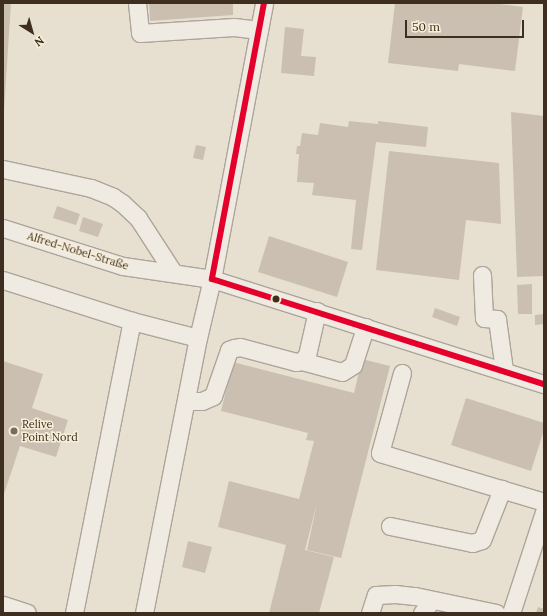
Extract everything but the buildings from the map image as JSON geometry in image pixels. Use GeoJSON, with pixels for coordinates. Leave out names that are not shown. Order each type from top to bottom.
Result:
{"type":"FeatureCollection","features":[{"type":"Feature","properties":{"kind":"street"},"geometry":{"type":"LineString","coordinates":[[137,3],[140,33],[234,27],[259,30]]}},
{"type":"Feature","properties":{"kind":"street"},"geometry":{"type":"LineString","coordinates":[[144,613],[198,338],[212,279],[264,3]]}},
{"type":"Feature","properties":{"kind":"street"},"geometry":{"type":"LineString","coordinates":[[3,169],[91,188],[113,197],[138,218],[173,272]]}},
{"type":"Feature","properties":{"kind":"street","name":"Alfred-Nobel-Straße"},"geometry":{"type":"LineString","coordinates":[[3,228],[123,266],[173,272],[212,279],[365,326],[544,384]]}},
{"type":"Feature","properties":{"kind":"street"},"geometry":{"type":"LineString","coordinates":[[482,275],[484,318],[497,319],[504,370]]}},
{"type":"Feature","properties":{"kind":"street"},"geometry":{"type":"LineString","coordinates":[[3,280],[132,321],[198,338]]}},
{"type":"Feature","properties":{"kind":"street"},"geometry":{"type":"LineString","coordinates":[[302,361],[307,355],[317,311]]}},
{"type":"Feature","properties":{"kind":"street"},"geometry":{"type":"LineString","coordinates":[[74,613],[132,321]]}},
{"type":"Feature","properties":{"kind":"street"},"geometry":{"type":"LineString","coordinates":[[186,401],[202,401],[213,396],[229,350],[234,348],[240,347],[296,362],[302,361],[342,372],[353,366],[365,326]]}},
{"type":"Feature","properties":{"kind":"street"},"geometry":{"type":"LineString","coordinates":[[402,373],[380,453],[544,502]]}},
{"type":"Feature","properties":{"kind":"street"},"geometry":{"type":"LineString","coordinates":[[390,526],[472,543],[482,540],[502,489]]}},
{"type":"Feature","properties":{"kind":"street"},"geometry":{"type":"LineString","coordinates":[[511,613],[544,512]]}},
{"type":"Feature","properties":{"kind":"street"},"geometry":{"type":"LineString","coordinates":[[370,613],[376,595],[400,594],[441,605],[496,613]]}},
{"type":"Feature","properties":{"kind":"street"},"geometry":{"type":"LineString","coordinates":[[3,605],[27,613]]}},
{"type":"Feature","properties":{"kind":"street"},"geometry":{"type":"LineString","coordinates":[[422,613],[441,605]]}},
{"type":"Feature","properties":{"kind":"transit line"},"geometry":{"type":"LineString","coordinates":[[264,3],[212,279],[544,384]]}},
{"type":"Feature","properties":{"kind":"place","name":"Relive Point Nord"},"geometry":{"type":"Point","coordinates":[14,431]}}]}
